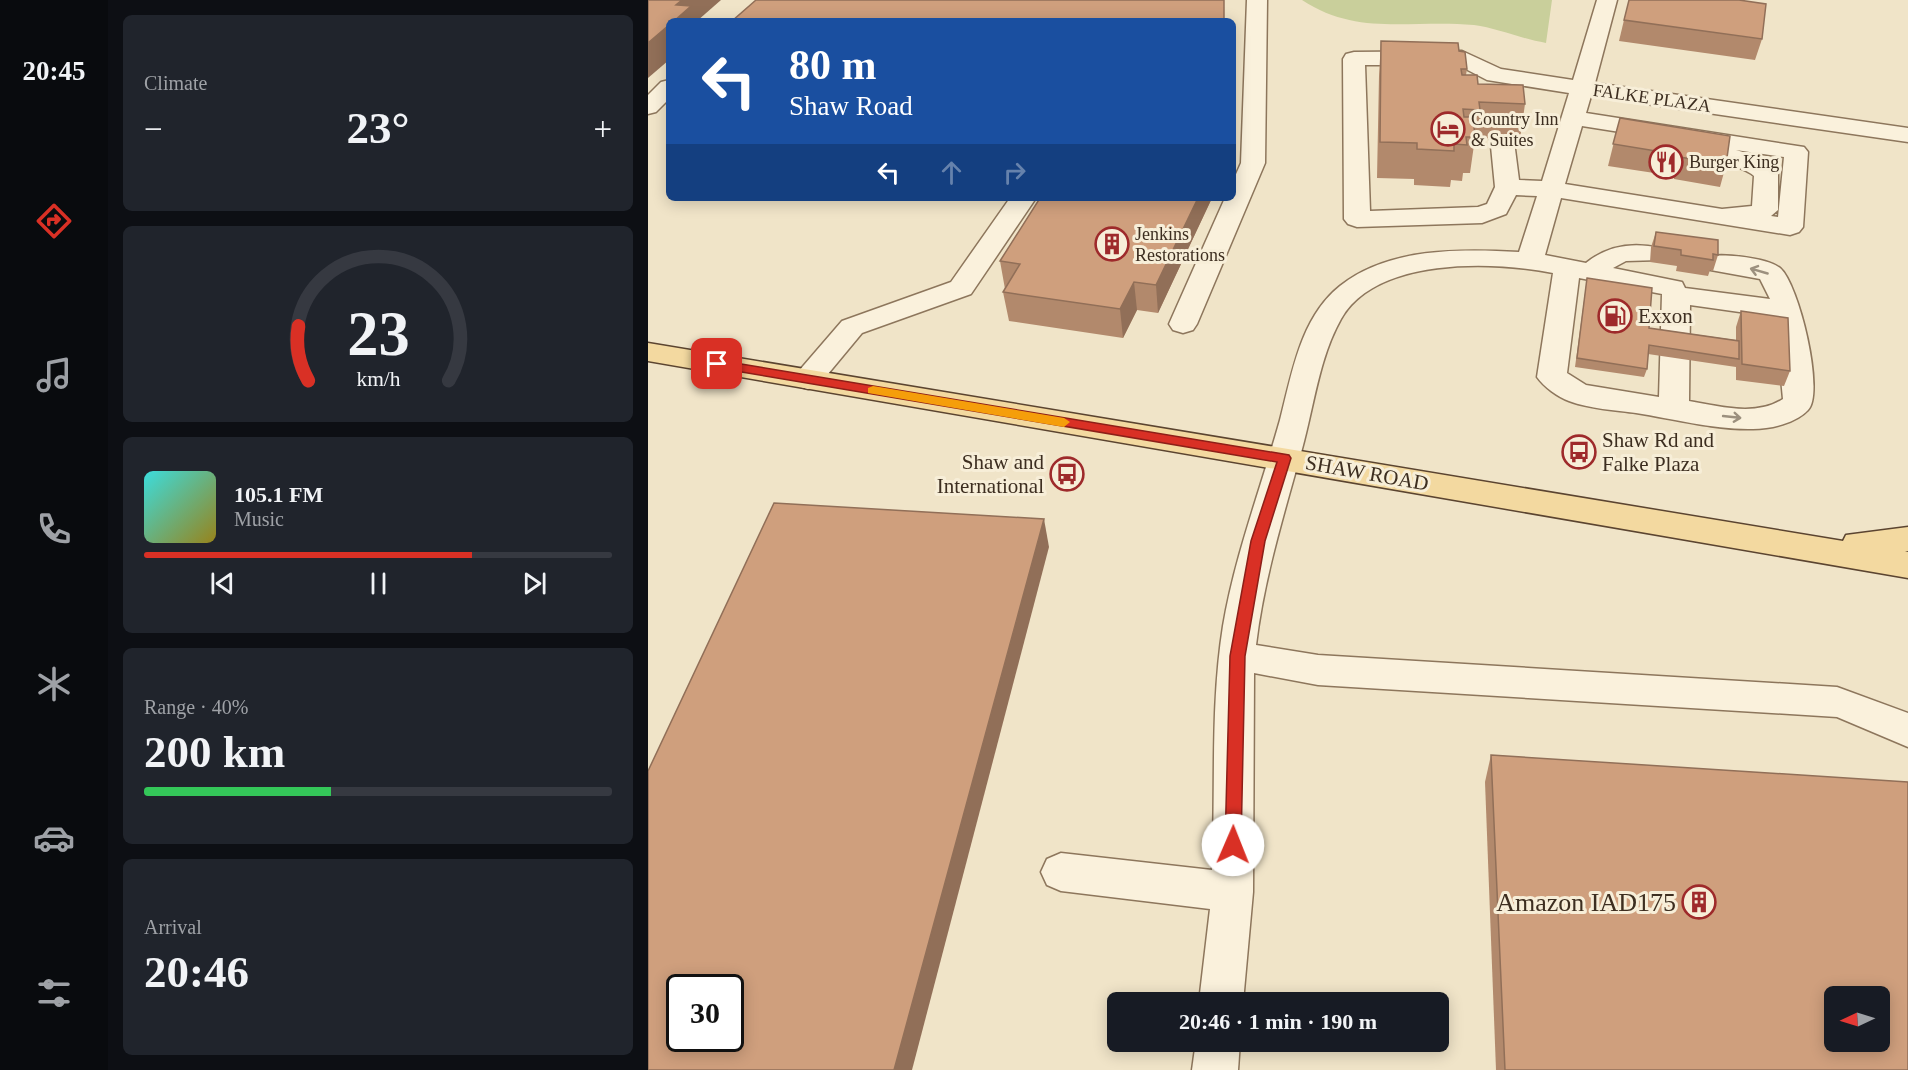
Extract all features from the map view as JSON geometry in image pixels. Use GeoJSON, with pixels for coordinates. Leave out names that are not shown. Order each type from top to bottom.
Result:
{"type":"FeatureCollection","features":[{"type":"Feature","properties":{"kind":"main road","name":"SHAW ROAD"},"geometry":{"type":"LineString","coordinates":[[648,352],[1908,565]]}},
{"type":"Feature","properties":{"kind":"main road"},"geometry":{"type":"LineString","coordinates":[[1805,548],[1908,539]]}},
{"type":"Feature","properties":{"kind":"street"},"geometry":{"type":"LineString","coordinates":[[1182,324],[1253,163],[1243,121],[1257,0]]}},
{"type":"Feature","properties":{"kind":"street"},"geometry":{"type":"LineString","coordinates":[[1495,75],[1507,187],[1497,209],[1482,215],[1357,219],[1354,59],[1462,58],[1495,75],[1582,88],[1607,0]]}},
{"type":"Feature","properties":{"kind":"street","name":"FALKE PLAZA"},"geometry":{"type":"LineString","coordinates":[[1530,260],[1582,88],[1908,135]]}},
{"type":"Feature","properties":{"kind":"street"},"geometry":{"type":"LineString","coordinates":[[648,107],[666,90]]}},
{"type":"Feature","properties":{"kind":"street"},"geometry":{"type":"LineString","coordinates":[[1507,187],[1550,189],[1790,227],[1796,152],[1573,118]]}},
{"type":"Feature","properties":{"kind":"street"},"geometry":{"type":"LineString","coordinates":[[1622,126],[1663,144],[1743,158],[1763,169],[1766,174],[1765,210],[1750,216],[1660,203],[1634,202]]}},
{"type":"Feature","properties":{"kind":"street"},"geometry":{"type":"LineString","coordinates":[[808,380],[852,327],[961,288],[1021,201]]}},
{"type":"Feature","properties":{"kind":"street"},"geometry":{"type":"LineString","coordinates":[[1580,270],[1626,252],[1651,254]]}},
{"type":"Feature","properties":{"kind":"street"},"geometry":{"type":"LineString","coordinates":[[1222,992],[1232,892],[1238,656],[1258,541],[1284,458],[1314,348],[1328,317],[1350,291],[1403,264],[1474,257],[1530,260],[1655,283],[1672,288],[1676,295],[1674,409]]}},
{"type":"Feature","properties":{"kind":"street"},"geometry":{"type":"LineString","coordinates":[[1580,270],[1552,377],[1578,394],[1757,419],[1779,416],[1798,403],[1798,390],[1794,335],[1778,281],[1769,273],[1714,263]]}},
{"type":"Feature","properties":{"kind":"street"},"geometry":{"type":"LineString","coordinates":[[1676,295],[1786,310]]}},
{"type":"Feature","properties":{"kind":"street"},"geometry":{"type":"LineString","coordinates":[[1238,656],[1318,670],[1837,702],[1881,717],[1908,731]]}},
{"type":"Feature","properties":{"kind":"street"},"geometry":{"type":"LineString","coordinates":[[1061,872],[1232,892]]}},
{"type":"Feature","properties":{"kind":"street"},"geometry":{"type":"LineString","coordinates":[[1215,1070],[1217,1052]]}},
{"type":"Feature","properties":{"kind":"green space"},"geometry":{"type":"Polygon","coordinates":[[[1302,0],[1552,0],[1546,43],[1474,25],[1364,23],[1344,19],[1302,0]]]}},
{"type":"Feature","properties":{"kind":"building"},"geometry":{"type":"Polygon","coordinates":[[[648,0],[682,0],[676,5],[691,6],[677,18],[666,18],[666,28],[648,43],[648,0]]]}},
{"type":"Feature","properties":{"kind":"building"},"geometry":{"type":"Polygon","coordinates":[[[756,0],[1224,0],[1224,18],[735,18],[756,0]]]}},
{"type":"Feature","properties":{"kind":"building"},"geometry":{"type":"Polygon","coordinates":[[[1629,0],[1739,0],[1766,4],[1762,39],[1624,20],[1629,0]]]}},
{"type":"Feature","properties":{"kind":"building"},"geometry":{"type":"Polygon","coordinates":[[[1381,41],[1458,43],[1459,51],[1465,52],[1467,69],[1461,69],[1462,75],[1477,75],[1478,84],[1523,85],[1525,104],[1479,102],[1480,110],[1463,109],[1464,117],[1473,117],[1475,137],[1466,137],[1467,145],[1454,144],[1454,151],[1417,149],[1417,143],[1380,142],[1381,41]]]}},
{"type":"Feature","properties":{"kind":"building"},"geometry":{"type":"Polygon","coordinates":[[[1620,118],[1730,136],[1726,165],[1613,144],[1620,118]]]}},
{"type":"Feature","properties":{"kind":"building","name":"Jenkins Restorations"},"geometry":{"type":"Polygon","coordinates":[[[1038,201],[1197,201],[1156,285],[1134,282],[1120,309],[1003,292],[1020,264],[1000,261],[1038,201]]]}},
{"type":"Feature","properties":{"kind":"building"},"geometry":{"type":"Polygon","coordinates":[[[1656,232],[1718,240],[1718,255],[1713,254],[1713,260],[1681,255],[1681,250],[1654,246],[1656,232]]]}},
{"type":"Feature","properties":{"kind":"building","name":"Exxon"},"geometry":{"type":"Polygon","coordinates":[[[1587,278],[1652,288],[1649,328],[1739,341],[1739,359],[1649,345],[1647,369],[1577,358],[1587,278]]]}},
{"type":"Feature","properties":{"kind":"building"},"geometry":{"type":"Polygon","coordinates":[[[1741,311],[1788,318],[1790,371],[1742,364],[1741,311]]]}},
{"type":"Feature","properties":{"kind":"building"},"geometry":{"type":"Polygon","coordinates":[[[774,503],[1044,519],[894,1070],[648,1070],[648,771],[774,503]]]}},
{"type":"Feature","properties":{"kind":"building","name":"Amazon IAD175"},"geometry":{"type":"Polygon","coordinates":[[[1491,755],[1908,782],[1908,1070],[1505,1070],[1491,755]]]}},
{"type":"Feature","properties":{"kind":"slow traffic"},"geometry":{"type":"LineString","coordinates":[[873,391],[1064,422]]}},
{"type":"Feature","properties":{"kind":"place","name":"Country Inn & Suites"},"geometry":{"type":"Point","coordinates":[1448,129]}},
{"type":"Feature","properties":{"kind":"place","name":"Burger King"},"geometry":{"type":"Point","coordinates":[1666,162]}},
{"type":"Feature","properties":{"kind":"place","name":"Jenkins Restorations"},"geometry":{"type":"Point","coordinates":[1112,244]}},
{"type":"Feature","properties":{"kind":"place","name":"Exxon"},"geometry":{"type":"Point","coordinates":[1615,316]}},
{"type":"Feature","properties":{"kind":"place","name":"Shaw Rd and Falke Plaza"},"geometry":{"type":"Point","coordinates":[1579,452]}},
{"type":"Feature","properties":{"kind":"place","name":"Shaw and International"},"geometry":{"type":"Point","coordinates":[1067,474]}},
{"type":"Feature","properties":{"kind":"place","name":"Amazon IAD175"},"geometry":{"type":"Point","coordinates":[1699,902]}},
{"type":"Feature","properties":{"kind":"route"},"geometry":{"type":"LineString","coordinates":[[717,364],[1284,458],[1258,541],[1238,656],[1233,845]]}}]}
